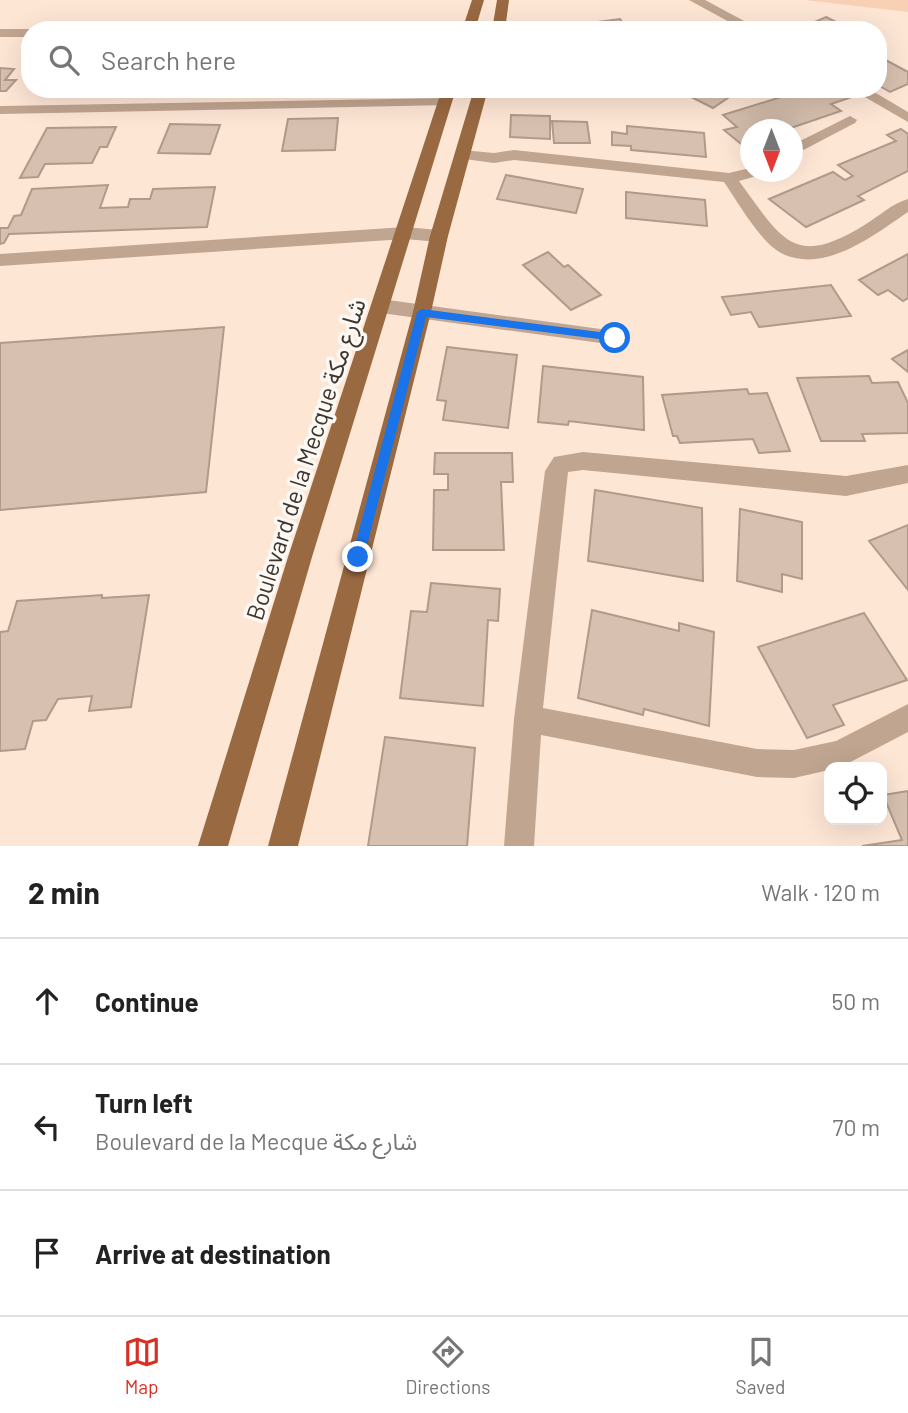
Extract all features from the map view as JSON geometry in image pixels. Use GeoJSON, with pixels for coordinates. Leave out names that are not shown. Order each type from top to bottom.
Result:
{"type":"FeatureCollection","features":[{"type":"Feature","properties":{"kind":"main road"},"geometry":{"type":"LineString","coordinates":[[471,21],[478,0]]}},
{"type":"Feature","properties":{"kind":"main road"},"geometry":{"type":"LineString","coordinates":[[500,21],[503,0]]}},
{"type":"Feature","properties":{"kind":"main road","name":"Boulevard de la Mecque شارع مكة"},"geometry":{"type":"LineString","coordinates":[[213,846],[300,557],[446,98]]}},
{"type":"Feature","properties":{"kind":"main road"},"geometry":{"type":"LineString","coordinates":[[284,846],[422,312],[439,236],[478,98]]}},
{"type":"Feature","properties":{"kind":"street"},"geometry":{"type":"LineString","coordinates":[[695,0],[737,21]]}},
{"type":"Feature","properties":{"kind":"street"},"geometry":{"type":"LineString","coordinates":[[0,33],[21,33]]}},
{"type":"Feature","properties":{"kind":"street"},"geometry":{"type":"LineString","coordinates":[[0,47],[21,47]]}},
{"type":"Feature","properties":{"kind":"street"},"geometry":{"type":"LineString","coordinates":[[0,110],[383,98]]}},
{"type":"Feature","properties":{"kind":"street"},"geometry":{"type":"LineString","coordinates":[[874,98],[908,118]]}},
{"type":"Feature","properties":{"kind":"street"},"geometry":{"type":"LineString","coordinates":[[803,146],[850,120]]}},
{"type":"Feature","properties":{"kind":"street"},"geometry":{"type":"LineString","coordinates":[[464,149],[494,158],[514,155],[729,178],[740,175]]}},
{"type":"Feature","properties":{"kind":"street"},"geometry":{"type":"LineString","coordinates":[[729,178],[787,249],[805,253],[828,250],[851,241],[908,204]]}},
{"type":"Feature","properties":{"kind":"street"},"geometry":{"type":"LineString","coordinates":[[0,260],[405,233],[439,236]]}},
{"type":"Feature","properties":{"kind":"street"},"geometry":{"type":"LineString","coordinates":[[381,306],[615,338]]}},
{"type":"Feature","properties":{"kind":"street"},"geometry":{"type":"LineString","coordinates":[[519,846],[528,719],[556,471],[562,464],[583,461],[846,486],[908,474]]}},
{"type":"Feature","properties":{"kind":"street"},"geometry":{"type":"LineString","coordinates":[[528,719],[757,763],[794,764],[840,754],[908,718]]}},
{"type":"Feature","properties":{"kind":"shaded area"},"geometry":{"type":"Polygon","coordinates":[[[805,0],[908,0],[908,12],[805,0]]]}},
{"type":"Feature","properties":{"kind":"building"},"geometry":{"type":"Polygon","coordinates":[[[826,17],[834,21],[817,21],[826,17]]]}},
{"type":"Feature","properties":{"kind":"building"},"geometry":{"type":"Polygon","coordinates":[[[887,61],[908,72],[908,84],[890,92],[887,90],[887,61]]]}},
{"type":"Feature","properties":{"kind":"building"},"geometry":{"type":"Polygon","coordinates":[[[0,68],[14,69],[5,80],[16,80],[6,91],[0,91],[0,68]]]}},
{"type":"Feature","properties":{"kind":"building"},"geometry":{"type":"Polygon","coordinates":[[[693,98],[728,98],[713,108],[693,98]]]}},
{"type":"Feature","properties":{"kind":"building"},"geometry":{"type":"Polygon","coordinates":[[[778,98],[849,98],[831,104],[841,111],[803,124],[803,119],[740,119],[740,143],[724,130],[737,127],[723,115],[778,98]]]}},
{"type":"Feature","properties":{"kind":"building"},"geometry":{"type":"Polygon","coordinates":[[[511,115],[550,116],[550,139],[510,137],[511,115]]]}},
{"type":"Feature","properties":{"kind":"building"},"geometry":{"type":"Polygon","coordinates":[[[338,118],[335,150],[282,151],[288,119],[338,118]]]}},
{"type":"Feature","properties":{"kind":"building"},"geometry":{"type":"Polygon","coordinates":[[[552,121],[587,122],[590,143],[554,143],[552,121]]]}},
{"type":"Feature","properties":{"kind":"building"},"geometry":{"type":"Polygon","coordinates":[[[170,124],[220,125],[210,154],[158,153],[170,124]]]}},
{"type":"Feature","properties":{"kind":"building"},"geometry":{"type":"Polygon","coordinates":[[[627,126],[704,133],[706,157],[631,150],[631,146],[612,145],[612,132],[627,134],[627,126]]]}},
{"type":"Feature","properties":{"kind":"building"},"geometry":{"type":"Polygon","coordinates":[[[116,127],[107,147],[100,147],[92,163],[45,164],[38,177],[20,178],[47,128],[116,127]]]}},
{"type":"Feature","properties":{"kind":"building"},"geometry":{"type":"Polygon","coordinates":[[[901,129],[908,134],[908,171],[858,196],[864,200],[806,227],[769,199],[833,172],[845,180],[853,176],[838,165],[896,141],[887,135],[901,129]]]}},
{"type":"Feature","properties":{"kind":"building"},"geometry":{"type":"Polygon","coordinates":[[[506,175],[583,189],[576,213],[497,199],[506,175]]]}},
{"type":"Feature","properties":{"kind":"building"},"geometry":{"type":"Polygon","coordinates":[[[108,185],[100,208],[128,207],[130,199],[150,199],[153,189],[215,187],[207,227],[9,234],[4,243],[0,244],[0,228],[8,228],[14,216],[21,215],[32,189],[108,185]]]}},
{"type":"Feature","properties":{"kind":"building"},"geometry":{"type":"Polygon","coordinates":[[[626,192],[705,200],[707,226],[626,218],[626,192]]]}},
{"type":"Feature","properties":{"kind":"building"},"geometry":{"type":"Polygon","coordinates":[[[548,252],[564,267],[568,265],[601,295],[571,310],[523,265],[548,252]]]}},
{"type":"Feature","properties":{"kind":"building"},"geometry":{"type":"Polygon","coordinates":[[[908,254],[908,298],[903,301],[888,290],[878,295],[859,280],[908,254]]]}},
{"type":"Feature","properties":{"kind":"building"},"geometry":{"type":"Polygon","coordinates":[[[831,285],[851,316],[759,327],[751,312],[731,315],[722,297],[831,285]]]}},
{"type":"Feature","properties":{"kind":"building"},"geometry":{"type":"Polygon","coordinates":[[[224,327],[206,492],[0,510],[0,343],[224,327]]]}},
{"type":"Feature","properties":{"kind":"building"},"geometry":{"type":"Polygon","coordinates":[[[447,347],[517,355],[508,428],[443,420],[446,401],[437,400],[447,347]]]}},
{"type":"Feature","properties":{"kind":"building"},"geometry":{"type":"Polygon","coordinates":[[[908,350],[908,372],[892,359],[908,350]]]}},
{"type":"Feature","properties":{"kind":"building"},"geometry":{"type":"Polygon","coordinates":[[[543,366],[643,377],[644,430],[569,421],[568,425],[538,422],[543,366]]]}},
{"type":"Feature","properties":{"kind":"building"},"geometry":{"type":"Polygon","coordinates":[[[869,376],[872,383],[898,382],[908,403],[908,433],[862,434],[865,441],[821,441],[797,378],[869,376]]]}},
{"type":"Feature","properties":{"kind":"building"},"geometry":{"type":"Polygon","coordinates":[[[747,389],[749,394],[767,393],[790,451],[759,453],[753,439],[680,443],[677,436],[673,436],[662,395],[747,389]]]}},
{"type":"Feature","properties":{"kind":"building"},"geometry":{"type":"Polygon","coordinates":[[[435,453],[512,453],[513,482],[501,482],[504,550],[433,550],[434,490],[448,490],[448,474],[434,474],[435,453]]]}},
{"type":"Feature","properties":{"kind":"building"},"geometry":{"type":"Polygon","coordinates":[[[595,490],[702,508],[703,581],[588,561],[595,490]]]}},
{"type":"Feature","properties":{"kind":"building"},"geometry":{"type":"Polygon","coordinates":[[[740,509],[802,522],[802,579],[782,574],[782,592],[737,581],[740,509]]]}},
{"type":"Feature","properties":{"kind":"building"},"geometry":{"type":"Polygon","coordinates":[[[908,525],[908,590],[869,541],[908,525]]]}},
{"type":"Feature","properties":{"kind":"building"},"geometry":{"type":"Polygon","coordinates":[[[431,583],[500,589],[498,621],[488,620],[483,706],[400,698],[411,611],[427,612],[431,583]]]}},
{"type":"Feature","properties":{"kind":"building"},"geometry":{"type":"Polygon","coordinates":[[[102,595],[102,598],[149,595],[131,707],[89,711],[92,696],[58,699],[46,720],[33,721],[25,749],[0,751],[0,632],[8,631],[17,601],[102,595]]]}},
{"type":"Feature","properties":{"kind":"building"},"geometry":{"type":"Polygon","coordinates":[[[592,610],[679,631],[679,623],[714,632],[709,726],[644,709],[643,715],[578,698],[592,610]]]}},
{"type":"Feature","properties":{"kind":"building"},"geometry":{"type":"Polygon","coordinates":[[[864,613],[907,680],[833,705],[844,725],[807,738],[758,647],[864,613]]]}},
{"type":"Feature","properties":{"kind":"building"},"geometry":{"type":"Polygon","coordinates":[[[385,737],[475,748],[467,846],[368,846],[385,737]]]}},
{"type":"Feature","properties":{"kind":"building"},"geometry":{"type":"Polygon","coordinates":[[[908,791],[908,846],[862,846],[902,840],[887,804],[887,794],[908,791]]]}},
{"type":"Feature","properties":{"kind":"route"},"geometry":{"type":"LineString","coordinates":[[358,557],[422,312],[615,338]]}}]}
